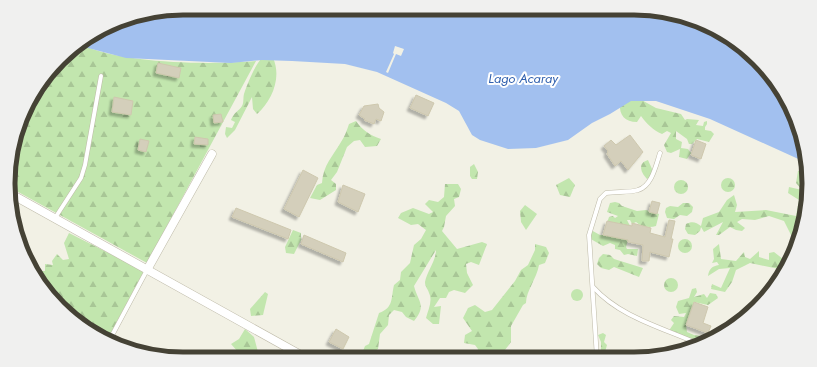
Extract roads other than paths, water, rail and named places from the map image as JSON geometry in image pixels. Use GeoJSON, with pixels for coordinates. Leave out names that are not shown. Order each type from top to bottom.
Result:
{"type":"FeatureCollection","features":[{"type":"Feature","properties":{"kind":"street"},"geometry":{"type":"LineString","coordinates":[[148,270],[212,154]]}},
{"type":"Feature","properties":{"kind":"street"},"geometry":{"type":"LineString","coordinates":[[15,196],[295,352]]}},
{"type":"Feature","properties":{"kind":"lane"},"geometry":{"type":"LineString","coordinates":[[55,219],[81,178],[101,76]]}},
{"type":"Feature","properties":{"kind":"lane"},"geometry":{"type":"LineString","coordinates":[[597,352],[589,235],[600,199],[606,193],[637,191],[643,188],[655,171],[660,153]]}},
{"type":"Feature","properties":{"kind":"lane"},"geometry":{"type":"LineString","coordinates":[[112,336],[148,270]]}},
{"type":"Feature","properties":{"kind":"lane"},"geometry":{"type":"LineString","coordinates":[[593,287],[605,300],[620,309],[692,341]]}},
{"type":"Feature","properties":{"kind":"water","name":"Lago Acaray"},"geometry":{"type":"Polygon","coordinates":[[[172,15],[655,16],[688,24],[708,32],[727,43],[753,64],[774,90],[785,109],[793,129],[801,160],[710,119],[656,101],[631,101],[592,123],[568,140],[536,148],[508,149],[480,140],[472,135],[459,111],[446,103],[377,72],[345,64],[262,60],[231,63],[126,58],[85,47],[90,43],[109,32],[129,24],[151,18],[172,15]]]}}]}
